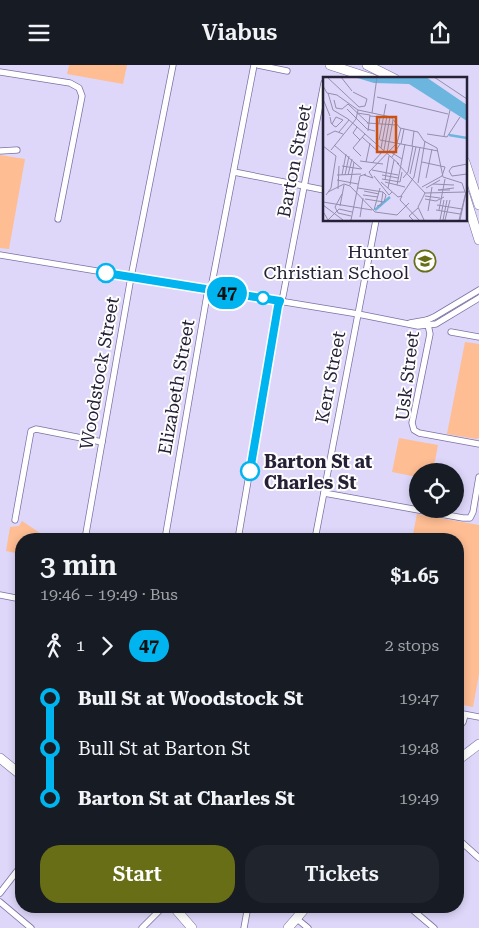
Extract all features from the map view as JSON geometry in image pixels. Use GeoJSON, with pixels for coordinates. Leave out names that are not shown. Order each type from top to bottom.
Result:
{"type":"FeatureCollection","features":[{"type":"Feature","properties":{"kind":"main road"},"geometry":{"type":"LineString","coordinates":[[330,65],[367,77]]}},
{"type":"Feature","properties":{"kind":"main road"},"geometry":{"type":"LineString","coordinates":[[367,65],[391,77]]}},
{"type":"Feature","properties":{"kind":"main road"},"geometry":{"type":"LineString","coordinates":[[466,165],[479,205]]}},
{"type":"Feature","properties":{"kind":"main road"},"geometry":{"type":"LineString","coordinates":[[466,198],[479,240]]}},
{"type":"Feature","properties":{"kind":"main road"},"geometry":{"type":"LineString","coordinates":[[464,755],[479,744]]}},
{"type":"Feature","properties":{"kind":"main road"},"geometry":{"type":"LineString","coordinates":[[0,757],[15,770]]}},
{"type":"Feature","properties":{"kind":"main road"},"geometry":{"type":"LineString","coordinates":[[179,913],[192,928]]}},
{"type":"Feature","properties":{"kind":"main road"},"geometry":{"type":"LineString","coordinates":[[288,928],[301,913]]}},
{"type":"Feature","properties":{"kind":"street","name":"Woodstock Street"},"geometry":{"type":"LineString","coordinates":[[86,533],[131,277],[174,65]]}},
{"type":"Feature","properties":{"kind":"street","name":"Elizabeth Street"},"geometry":{"type":"LineString","coordinates":[[166,533],[206,297],[212,283],[254,65]]}},
{"type":"Feature","properties":{"kind":"street"},"geometry":{"type":"LineString","coordinates":[[258,65],[287,71]]}},
{"type":"Feature","properties":{"kind":"street"},"geometry":{"type":"LineString","coordinates":[[0,72],[70,83],[79,88],[82,96],[58,219]]}},
{"type":"Feature","properties":{"kind":"street","name":"Barton Street"},"geometry":{"type":"LineString","coordinates":[[239,533],[278,306],[283,296],[323,88]]}},
{"type":"Feature","properties":{"kind":"street"},"geometry":{"type":"LineString","coordinates":[[0,151],[17,150]]}},
{"type":"Feature","properties":{"kind":"street"},"geometry":{"type":"LineString","coordinates":[[234,172],[323,190]]}},
{"type":"Feature","properties":{"kind":"street","name":"Kerr Street"},"geometry":{"type":"LineString","coordinates":[[316,533],[376,221]]}},
{"type":"Feature","properties":{"kind":"street"},"geometry":{"type":"LineString","coordinates":[[0,255],[405,323],[428,323],[444,320],[479,298]]}},
{"type":"Feature","properties":{"kind":"street"},"geometry":{"type":"LineString","coordinates":[[428,323],[479,290]]}},
{"type":"Feature","properties":{"kind":"street","name":"Usk Street"},"geometry":{"type":"LineString","coordinates":[[428,323],[430,334],[412,423],[414,430],[419,433],[479,445]]}},
{"type":"Feature","properties":{"kind":"street"},"geometry":{"type":"LineString","coordinates":[[451,332],[479,337]]}},
{"type":"Feature","properties":{"kind":"street"},"geometry":{"type":"LineString","coordinates":[[15,520],[31,431],[36,429],[102,442]]}},
{"type":"Feature","properties":{"kind":"street"},"geometry":{"type":"LineString","coordinates":[[324,493],[463,518],[470,517],[473,512],[479,477]]}},
{"type":"Feature","properties":{"kind":"street"},"geometry":{"type":"LineString","coordinates":[[0,595],[15,598]]}},
{"type":"Feature","properties":{"kind":"street"},"geometry":{"type":"LineString","coordinates":[[464,718],[465,715],[479,717]]}},
{"type":"Feature","properties":{"kind":"street"},"geometry":{"type":"LineString","coordinates":[[464,844],[479,858]]}},
{"type":"Feature","properties":{"kind":"street"},"geometry":{"type":"LineString","coordinates":[[0,893],[15,874]]}},
{"type":"Feature","properties":{"kind":"street"},"geometry":{"type":"LineString","coordinates":[[0,902],[31,928]]}},
{"type":"Feature","properties":{"kind":"street"},"geometry":{"type":"LineString","coordinates":[[142,928],[157,913]]}},
{"type":"Feature","properties":{"kind":"street"},"geometry":{"type":"LineString","coordinates":[[244,928],[247,913]]}},
{"type":"Feature","properties":{"kind":"street"},"geometry":{"type":"LineString","coordinates":[[416,913],[434,928]]}},
{"type":"Feature","properties":{"kind":"street"},"geometry":{"type":"LineString","coordinates":[[296,918],[308,928]]}},
{"type":"Feature","properties":{"kind":"shaded area"},"geometry":{"type":"Polygon","coordinates":[[[69,65],[127,65],[123,84],[67,74],[69,65]]]}},
{"type":"Feature","properties":{"kind":"shaded area"},"geometry":{"type":"Polygon","coordinates":[[[0,155],[25,159],[9,249],[0,248],[0,155]]]}},
{"type":"Feature","properties":{"kind":"shaded area"},"geometry":{"type":"Polygon","coordinates":[[[465,342],[479,344],[479,438],[476,439],[447,434],[465,342]]]}},
{"type":"Feature","properties":{"kind":"shaded area"},"geometry":{"type":"Polygon","coordinates":[[[399,438],[438,445],[435,463],[409,463],[409,475],[392,472],[399,438]]]}},
{"type":"Feature","properties":{"kind":"shaded area"},"geometry":{"type":"Polygon","coordinates":[[[416,518],[440,518],[479,525],[479,674],[473,707],[464,705],[464,533],[413,533],[416,518]]]}},
{"type":"Feature","properties":{"kind":"shaded area"},"geometry":{"type":"Polygon","coordinates":[[[22,521],[40,533],[15,533],[15,553],[6,551],[10,527],[19,526],[22,521]]]}},
{"type":"Feature","properties":{"kind":"bus line","name":"47"},"geometry":{"type":"LineString","coordinates":[[106,273],[280,301],[250,471]]}},
{"type":"Feature","properties":{"kind":"place","name":"Hunter Christian School"},"geometry":{"type":"Point","coordinates":[425,261]}},
{"type":"Feature","properties":{"kind":"place","name":"Barton St at Charles St"},"geometry":{"type":"Point","coordinates":[250,471]}}]}
